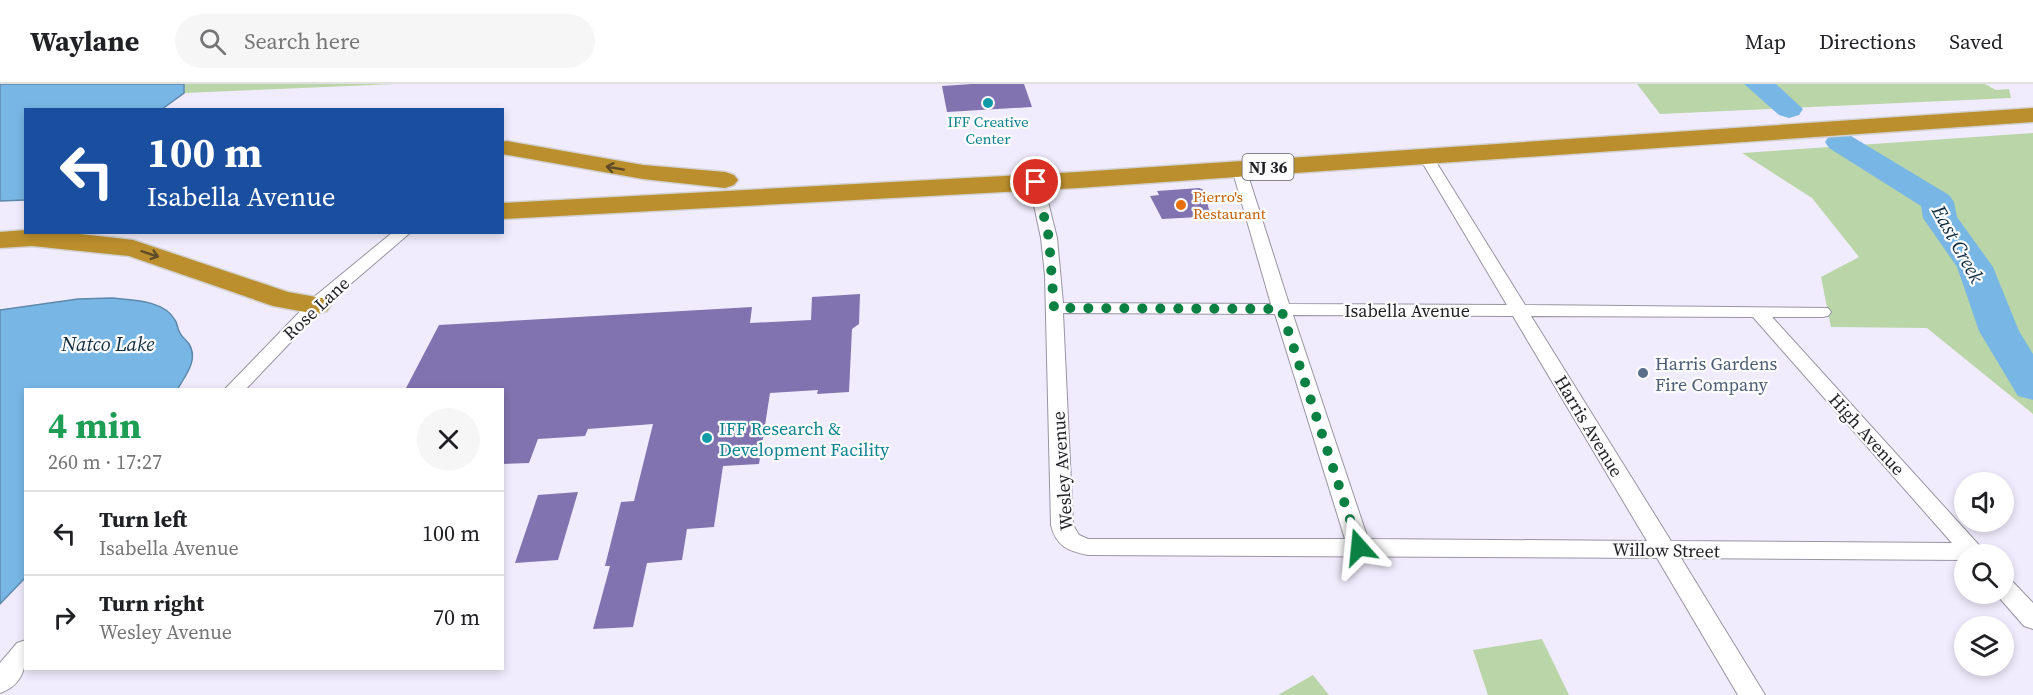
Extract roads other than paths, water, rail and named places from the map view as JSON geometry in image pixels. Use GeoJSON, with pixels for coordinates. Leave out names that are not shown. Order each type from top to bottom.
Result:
{"type":"FeatureCollection","features":[{"type":"Feature","properties":{"kind":"highway","name":"NJ 36"},"geometry":{"type":"LineString","coordinates":[[504,197],[1189,160],[2033,103]]}},
{"type":"Feature","properties":{"kind":"highway","name":"NJ 36"},"geometry":{"type":"LineString","coordinates":[[504,211],[1036,182],[2033,115]]}},
{"type":"Feature","properties":{"kind":"highway"},"geometry":{"type":"LineString","coordinates":[[1947,121],[2033,130]]}},
{"type":"Feature","properties":{"kind":"highway"},"geometry":{"type":"LineString","coordinates":[[505,150],[684,178],[757,182]]}},
{"type":"Feature","properties":{"kind":"highway"},"geometry":{"type":"LineString","coordinates":[[0,225],[24,230]]}},
{"type":"Feature","properties":{"kind":"highway"},"geometry":{"type":"LineString","coordinates":[[0,240],[24,232]]}},
{"type":"Feature","properties":{"kind":"highway"},"geometry":{"type":"LineString","coordinates":[[46,234],[133,249],[283,300],[316,305]]}},
{"type":"Feature","properties":{"kind":"street","name":"Harris Avenue"},"geometry":{"type":"LineString","coordinates":[[1425,157],[1752,695]]}},
{"type":"Feature","properties":{"kind":"street"},"geometry":{"type":"LineString","coordinates":[[1239,169],[1281,309],[1359,547]]}},
{"type":"Feature","properties":{"kind":"street","name":"Wesley Avenue"},"geometry":{"type":"LineString","coordinates":[[1036,182],[1049,238],[1054,308],[1062,525],[1067,540],[1088,548],[1359,547]]}},
{"type":"Feature","properties":{"kind":"street","name":"Rose Lane"},"geometry":{"type":"LineString","coordinates":[[236,388],[316,305],[401,234]]}},
{"type":"Feature","properties":{"kind":"street","name":"Isabella Avenue"},"geometry":{"type":"LineString","coordinates":[[1054,308],[1822,312]]}},
{"type":"Feature","properties":{"kind":"street","name":"High Avenue"},"geometry":{"type":"LineString","coordinates":[[1759,313],[1966,544]]}},
{"type":"Feature","properties":{"kind":"street","name":"Willow Street"},"geometry":{"type":"LineString","coordinates":[[1359,547],[1954,554]]}},
{"type":"Feature","properties":{"kind":"street"},"geometry":{"type":"LineString","coordinates":[[2014,598],[2033,619]]}},
{"type":"Feature","properties":{"kind":"street"},"geometry":{"type":"LineString","coordinates":[[0,682],[24,652]]}},
{"type":"Feature","properties":{"kind":"water"},"geometry":{"type":"Polygon","coordinates":[[[0,84],[184,84],[184,93],[163,108],[24,108],[24,200],[0,201],[0,84]]]}},
{"type":"Feature","properties":{"kind":"water","name":"Natco Lake"},"geometry":{"type":"Polygon","coordinates":[[[112,298],[147,302],[163,308],[170,313],[189,344],[192,350],[192,362],[178,388],[24,388],[24,579],[0,604],[0,310],[78,299],[112,298]]]}},
{"type":"Feature","properties":{"kind":"waterway","name":"East Creek"},"geometry":{"type":"LineString","coordinates":[[1758,84],[1789,109]]}},
{"type":"Feature","properties":{"kind":"waterway","name":"East Creek"},"geometry":{"type":"LineString","coordinates":[[1840,142],[1937,202],[1940,218],[1975,267],[1999,331],[2033,387]]}},
{"type":"Feature","properties":{"kind":"place","name":"IFF Creative Center"},"geometry":{"type":"Point","coordinates":[988,103]}},
{"type":"Feature","properties":{"kind":"place","name":"Pierro's Restaurant"},"geometry":{"type":"Point","coordinates":[1181,205]}},
{"type":"Feature","properties":{"kind":"place","name":"Harris Gardens Fire Company"},"geometry":{"type":"Point","coordinates":[1643,373]}},
{"type":"Feature","properties":{"kind":"place","name":"IFF Research & Development Facility"},"geometry":{"type":"Point","coordinates":[707,438]}}]}
